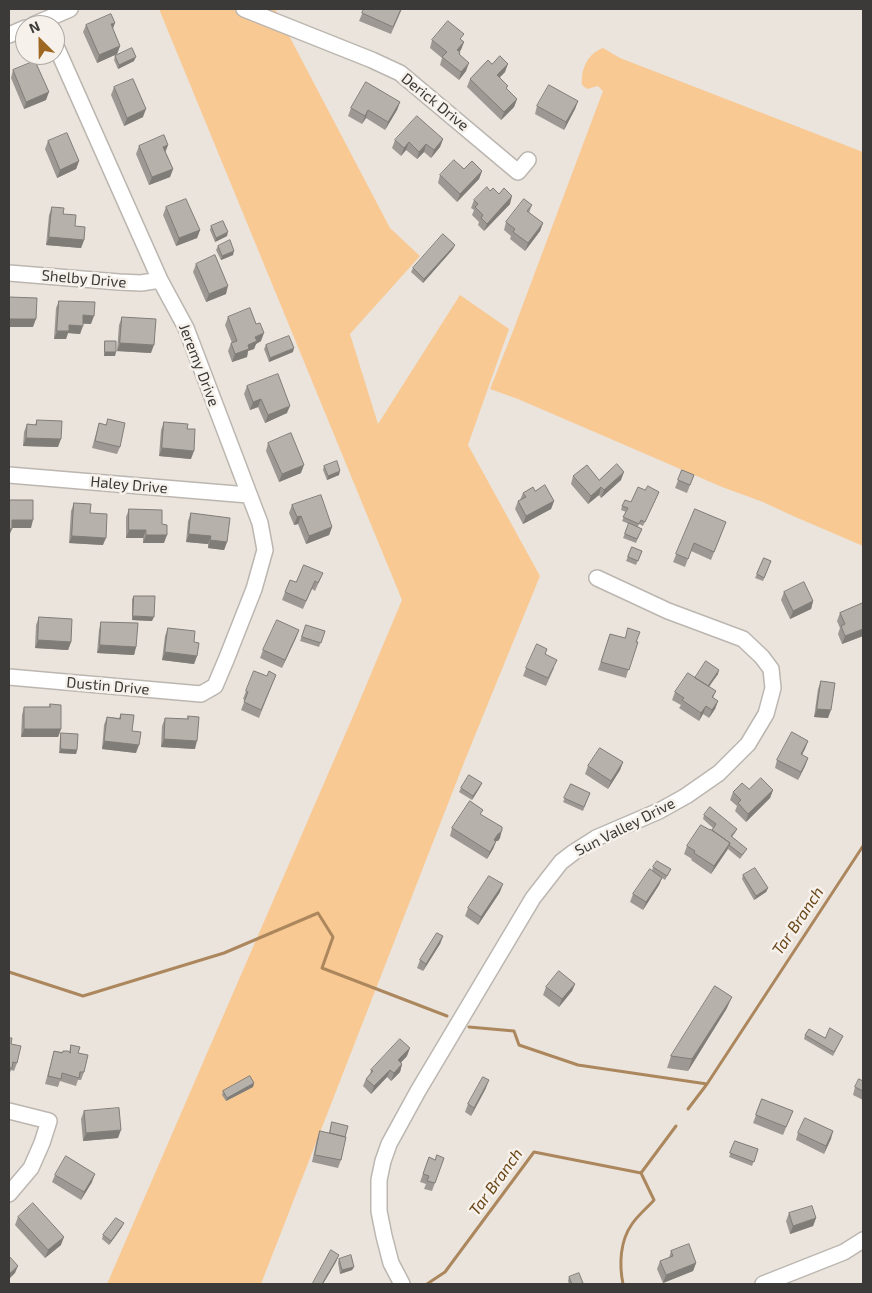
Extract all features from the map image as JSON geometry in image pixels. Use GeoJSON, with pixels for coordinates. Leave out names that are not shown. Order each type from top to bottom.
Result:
{"type":"FeatureCollection","features":[{"type":"Feature","properties":{"kind":"street"},"geometry":{"type":"LineString","coordinates":[[54,15],[70,9]]}},
{"type":"Feature","properties":{"kind":"street","name":"Derick Drive"},"geometry":{"type":"LineString","coordinates":[[244,9],[400,73],[518,172],[528,160]]}},
{"type":"Feature","properties":{"kind":"street","name":"Jeremy Drive"},"geometry":{"type":"LineString","coordinates":[[64,65],[160,280],[186,328],[260,523],[265,550],[254,589],[215,686],[206,692]]}},
{"type":"Feature","properties":{"kind":"street","name":"Shelby Drive"},"geometry":{"type":"LineString","coordinates":[[9,273],[119,282],[141,283],[160,280]]}},
{"type":"Feature","properties":{"kind":"street","name":"Haley Drive"},"geometry":{"type":"LineString","coordinates":[[9,475],[248,495]]}},
{"type":"Feature","properties":{"kind":"street","name":"Sun Valley Drive"},"geometry":{"type":"LineString","coordinates":[[402,1284],[392,1263],[379,1211],[379,1180],[383,1161],[389,1144],[418,1091],[533,898],[561,862],[574,852],[596,838],[659,811],[686,796],[719,773],[748,744],[766,714],[773,688],[771,669],[743,638],[668,611],[597,578]]}},
{"type":"Feature","properties":{"kind":"street","name":"Dustin Drive"},"geometry":{"type":"LineString","coordinates":[[9,677],[201,694],[206,692]]}},
{"type":"Feature","properties":{"kind":"street"},"geometry":{"type":"LineString","coordinates":[[9,1112],[49,1120],[42,1143],[31,1168],[9,1194]]}},
{"type":"Feature","properties":{"kind":"street"},"geometry":{"type":"LineString","coordinates":[[764,1284],[844,1252],[863,1240]]}},
{"type":"Feature","properties":{"kind":"shaded area"},"geometry":{"type":"Polygon","coordinates":[[[159,9],[275,9],[390,228],[420,256],[350,334],[378,424],[460,295],[509,329],[468,445],[540,576],[465,760],[261,1284],[107,1284],[402,600],[159,9]]]}},
{"type":"Feature","properties":{"kind":"shaded area"},"geometry":{"type":"Polygon","coordinates":[[[603,48],[620,58],[863,152],[863,546],[763,502],[722,487],[518,399],[490,389],[603,91],[598,86],[587,89],[582,85],[582,79],[584,68],[589,58],[603,48]]]}},
{"type":"Feature","properties":{"kind":"building"},"geometry":{"type":"Polygon","coordinates":[[[364,9],[401,9],[393,27],[362,13],[364,9]]]}},
{"type":"Feature","properties":{"kind":"building"},"geometry":{"type":"Polygon","coordinates":[[[111,14],[115,23],[111,24],[120,46],[99,55],[86,25],[111,14]]]}},
{"type":"Feature","properties":{"kind":"building"},"geometry":{"type":"Polygon","coordinates":[[[448,21],[464,34],[460,39],[464,42],[457,50],[469,63],[461,72],[442,57],[447,52],[432,40],[448,21]]]}},
{"type":"Feature","properties":{"kind":"building"},"geometry":{"type":"Polygon","coordinates":[[[132,48],[136,57],[119,65],[115,56],[132,48]]]}},
{"type":"Feature","properties":{"kind":"building"},"geometry":{"type":"Polygon","coordinates":[[[500,56],[508,64],[497,75],[517,99],[504,112],[470,79],[488,60],[492,64],[500,56]]]}},
{"type":"Feature","properties":{"kind":"building"},"geometry":{"type":"Polygon","coordinates":[[[25,65],[37,65],[49,92],[26,102],[13,70],[25,65]]]}},
{"type":"Feature","properties":{"kind":"building"},"geometry":{"type":"Polygon","coordinates":[[[133,79],[146,109],[127,118],[114,87],[133,79]]]}},
{"type":"Feature","properties":{"kind":"building"},"geometry":{"type":"Polygon","coordinates":[[[366,82],[400,102],[388,122],[368,110],[365,116],[351,108],[366,82]]]}},
{"type":"Feature","properties":{"kind":"building"},"geometry":{"type":"Polygon","coordinates":[[[549,85],[578,101],[566,122],[537,106],[549,85]]]}},
{"type":"Feature","properties":{"kind":"building"},"geometry":{"type":"Polygon","coordinates":[[[417,116],[443,139],[434,150],[426,144],[419,152],[409,142],[404,148],[395,140],[417,116]]]}},
{"type":"Feature","properties":{"kind":"building"},"geometry":{"type":"Polygon","coordinates":[[[67,133],[79,161],[60,170],[48,141],[67,133]]]}},
{"type":"Feature","properties":{"kind":"building"},"geometry":{"type":"Polygon","coordinates":[[[164,135],[168,145],[163,147],[173,169],[152,177],[139,146],[164,135]]]}},
{"type":"Feature","properties":{"kind":"building"},"geometry":{"type":"Polygon","coordinates":[[[454,160],[464,169],[472,161],[482,171],[460,194],[440,175],[454,160]]]}},
{"type":"Feature","properties":{"kind":"building"},"geometry":{"type":"Polygon","coordinates":[[[487,187],[490,191],[493,188],[499,194],[504,188],[512,196],[487,224],[481,218],[483,215],[475,207],[478,204],[474,200],[487,187]]]}},
{"type":"Feature","properties":{"kind":"building"},"geometry":{"type":"Polygon","coordinates":[[[186,199],[200,230],[179,238],[166,207],[186,199]]]}},
{"type":"Feature","properties":{"kind":"building"},"geometry":{"type":"Polygon","coordinates":[[[524,199],[532,205],[527,211],[543,223],[528,243],[513,232],[515,229],[506,222],[524,199]]]}},
{"type":"Feature","properties":{"kind":"building"},"geometry":{"type":"Polygon","coordinates":[[[52,207],[64,208],[63,214],[76,215],[75,226],[85,227],[84,240],[49,237],[52,207]]]}},
{"type":"Feature","properties":{"kind":"building"},"geometry":{"type":"Polygon","coordinates":[[[223,221],[228,232],[216,238],[211,226],[223,221]]]}},
{"type":"Feature","properties":{"kind":"building"},"geometry":{"type":"Polygon","coordinates":[[[443,234],[455,245],[424,279],[413,268],[443,234]]]}},
{"type":"Feature","properties":{"kind":"building"},"geometry":{"type":"Polygon","coordinates":[[[230,240],[234,251],[222,256],[218,246],[230,240]]]}},
{"type":"Feature","properties":{"kind":"building"},"geometry":{"type":"Polygon","coordinates":[[[215,255],[228,286],[209,294],[196,264],[215,255]]]}},
{"type":"Feature","properties":{"kind":"building"},"geometry":{"type":"Polygon","coordinates":[[[9,297],[37,298],[36,319],[9,319],[9,297]]]}},
{"type":"Feature","properties":{"kind":"building"},"geometry":{"type":"Polygon","coordinates":[[[59,301],[95,302],[94,316],[83,315],[83,326],[69,325],[69,331],[57,331],[59,301]]]}},
{"type":"Feature","properties":{"kind":"building"},"geometry":{"type":"Polygon","coordinates":[[[250,308],[256,324],[260,323],[264,333],[255,337],[257,341],[248,345],[249,349],[235,354],[231,343],[237,341],[228,317],[250,308]]]}},
{"type":"Feature","properties":{"kind":"building"},"geometry":{"type":"Polygon","coordinates":[[[122,317],[156,319],[154,345],[120,343],[122,317]]]}},
{"type":"Feature","properties":{"kind":"building"},"geometry":{"type":"Polygon","coordinates":[[[289,336],[294,348],[270,358],[266,345],[289,336]]]}},
{"type":"Feature","properties":{"kind":"building"},"geometry":{"type":"Polygon","coordinates":[[[105,341],[116,341],[116,352],[105,352],[105,341]]]}},
{"type":"Feature","properties":{"kind":"building"},"geometry":{"type":"Polygon","coordinates":[[[278,374],[290,406],[268,415],[261,399],[253,402],[247,386],[278,374]]]}},
{"type":"Feature","properties":{"kind":"building"},"geometry":{"type":"Polygon","coordinates":[[[108,419],[125,423],[120,447],[95,441],[99,423],[106,425],[108,419]]]}},
{"type":"Feature","properties":{"kind":"building"},"geometry":{"type":"Polygon","coordinates":[[[37,420],[62,421],[61,439],[26,438],[27,424],[36,425],[37,420]]]}},
{"type":"Feature","properties":{"kind":"building"},"geometry":{"type":"Polygon","coordinates":[[[164,422],[188,424],[187,429],[195,429],[194,451],[162,448],[164,422]]]}},
{"type":"Feature","properties":{"kind":"building"},"geometry":{"type":"Polygon","coordinates":[[[291,433],[304,465],[282,474],[268,443],[291,433]]]}},
{"type":"Feature","properties":{"kind":"building"},"geometry":{"type":"Polygon","coordinates":[[[337,461],[340,471],[328,476],[324,466],[337,461]]]}},
{"type":"Feature","properties":{"kind":"building"},"geometry":{"type":"Polygon","coordinates":[[[617,464],[624,472],[604,490],[601,487],[591,496],[573,476],[587,465],[599,480],[617,464]]]}},
{"type":"Feature","properties":{"kind":"building"},"geometry":{"type":"Polygon","coordinates":[[[682,470],[694,475],[690,485],[678,480],[682,470]]]}},
{"type":"Feature","properties":{"kind":"building"},"geometry":{"type":"Polygon","coordinates":[[[545,485],[554,501],[526,516],[518,501],[526,497],[523,493],[533,487],[535,491],[545,485]]]}},
{"type":"Feature","properties":{"kind":"building"},"geometry":{"type":"Polygon","coordinates":[[[648,486],[659,492],[645,522],[641,520],[639,524],[623,517],[628,508],[622,506],[625,500],[631,502],[638,487],[645,490],[648,486]]]}},
{"type":"Feature","properties":{"kind":"building"},"geometry":{"type":"Polygon","coordinates":[[[321,495],[332,527],[309,536],[301,516],[297,517],[292,505],[321,495]]]}},
{"type":"Feature","properties":{"kind":"building"},"geometry":{"type":"Polygon","coordinates":[[[9,500],[33,500],[33,520],[12,520],[12,529],[9,529],[9,500]]]}},
{"type":"Feature","properties":{"kind":"building"},"geometry":{"type":"Polygon","coordinates":[[[74,503],[91,504],[90,513],[107,514],[106,538],[72,536],[74,503]]]}},
{"type":"Feature","properties":{"kind":"building"},"geometry":{"type":"Polygon","coordinates":[[[129,509],[162,510],[162,524],[167,525],[167,535],[146,535],[146,530],[129,530],[129,509]]]}},
{"type":"Feature","properties":{"kind":"building"},"geometry":{"type":"Polygon","coordinates":[[[695,509],[726,522],[714,552],[694,543],[688,559],[676,554],[695,509]]]}},
{"type":"Feature","properties":{"kind":"building"},"geometry":{"type":"Polygon","coordinates":[[[191,513],[230,518],[227,542],[210,540],[211,536],[189,534],[191,513]]]}},
{"type":"Feature","properties":{"kind":"building"},"geometry":{"type":"Polygon","coordinates":[[[629,523],[642,529],[637,539],[625,534],[629,523]]]}},
{"type":"Feature","properties":{"kind":"building"},"geometry":{"type":"Polygon","coordinates":[[[632,547],[642,551],[638,561],[628,557],[632,547]]]}},
{"type":"Feature","properties":{"kind":"building"},"geometry":{"type":"Polygon","coordinates":[[[764,558],[771,561],[764,578],[757,574],[764,558]]]}},
{"type":"Feature","properties":{"kind":"building"},"geometry":{"type":"Polygon","coordinates":[[[304,565],[323,573],[318,583],[315,581],[306,601],[285,592],[290,580],[296,582],[304,565]]]}},
{"type":"Feature","properties":{"kind":"building"},"geometry":{"type":"Polygon","coordinates":[[[804,582],[813,601],[793,611],[784,592],[804,582]]]}},
{"type":"Feature","properties":{"kind":"building"},"geometry":{"type":"Polygon","coordinates":[[[134,596],[155,596],[154,617],[133,616],[134,596]]]}},
{"type":"Feature","properties":{"kind":"building"},"geometry":{"type":"Polygon","coordinates":[[[863,603],[863,629],[845,636],[841,626],[845,624],[840,613],[863,603]]]}},
{"type":"Feature","properties":{"kind":"building"},"geometry":{"type":"Polygon","coordinates":[[[39,617],[72,619],[71,642],[38,640],[39,617]]]}},
{"type":"Feature","properties":{"kind":"building"},"geometry":{"type":"Polygon","coordinates":[[[277,620],[299,630],[285,660],[263,650],[277,620]]]}},
{"type":"Feature","properties":{"kind":"building"},"geometry":{"type":"Polygon","coordinates":[[[101,622],[138,623],[136,647],[100,645],[101,622]]]}},
{"type":"Feature","properties":{"kind":"building"},"geometry":{"type":"Polygon","coordinates":[[[306,625],[325,631],[321,643],[302,637],[306,625]]]}},
{"type":"Feature","properties":{"kind":"building"},"geometry":{"type":"Polygon","coordinates":[[[168,628],[195,631],[194,642],[199,643],[197,656],[165,652],[168,628]]]}},
{"type":"Feature","properties":{"kind":"building"},"geometry":{"type":"Polygon","coordinates":[[[628,628],[640,632],[629,670],[601,662],[610,634],[625,638],[628,628]]]}},
{"type":"Feature","properties":{"kind":"building"},"geometry":{"type":"Polygon","coordinates":[[[537,644],[547,649],[545,654],[557,660],[548,678],[526,668],[537,644]]]}},
{"type":"Feature","properties":{"kind":"building"},"geometry":{"type":"Polygon","coordinates":[[[706,661],[719,670],[708,686],[695,678],[706,661]]]}},
{"type":"Feature","properties":{"kind":"building"},"geometry":{"type":"Polygon","coordinates":[[[254,671],[267,676],[269,671],[276,675],[261,710],[244,702],[254,671]]]}},
{"type":"Feature","properties":{"kind":"building"},"geometry":{"type":"Polygon","coordinates":[[[688,673],[716,691],[712,697],[718,701],[712,710],[706,706],[701,713],[682,700],[684,698],[675,692],[688,673]]]}},
{"type":"Feature","properties":{"kind":"building"},"geometry":{"type":"Polygon","coordinates":[[[821,681],[835,683],[831,710],[817,709],[821,681]]]}},
{"type":"Feature","properties":{"kind":"building"},"geometry":{"type":"Polygon","coordinates":[[[50,704],[61,705],[61,729],[24,729],[24,707],[50,707],[50,704]]]}},
{"type":"Feature","properties":{"kind":"building"},"geometry":{"type":"Polygon","coordinates":[[[121,714],[134,715],[132,731],[141,732],[139,745],[104,741],[107,717],[120,719],[121,714]]]}},
{"type":"Feature","properties":{"kind":"building"},"geometry":{"type":"Polygon","coordinates":[[[188,716],[199,717],[197,741],[164,739],[165,718],[188,719],[188,716]]]}},
{"type":"Feature","properties":{"kind":"building"},"geometry":{"type":"Polygon","coordinates":[[[792,732],[808,741],[801,754],[808,758],[801,772],[777,760],[792,732]]]}},
{"type":"Feature","properties":{"kind":"building"},"geometry":{"type":"Polygon","coordinates":[[[61,733],[78,734],[77,750],[61,749],[61,733]]]}},
{"type":"Feature","properties":{"kind":"building"},"geometry":{"type":"Polygon","coordinates":[[[600,748],[623,762],[611,781],[588,766],[600,748]]]}},
{"type":"Feature","properties":{"kind":"building"},"geometry":{"type":"Polygon","coordinates":[[[469,775],[482,783],[473,796],[461,788],[469,775]]]}},
{"type":"Feature","properties":{"kind":"building"},"geometry":{"type":"Polygon","coordinates":[[[761,778],[773,790],[748,814],[738,803],[741,800],[733,792],[742,783],[749,789],[761,778]]]}},
{"type":"Feature","properties":{"kind":"building"},"geometry":{"type":"Polygon","coordinates":[[[571,784],[590,793],[584,807],[564,798],[571,784]]]}},
{"type":"Feature","properties":{"kind":"building"},"geometry":{"type":"Polygon","coordinates":[[[470,801],[483,810],[480,814],[502,827],[502,830],[494,840],[496,841],[490,852],[452,828],[470,801]]]}},
{"type":"Feature","properties":{"kind":"building"},"geometry":{"type":"Polygon","coordinates":[[[710,807],[737,829],[731,836],[747,849],[742,855],[729,845],[730,843],[712,830],[716,824],[704,815],[710,807]]]}},
{"type":"Feature","properties":{"kind":"building"},"geometry":{"type":"Polygon","coordinates":[[[701,825],[730,843],[714,866],[687,846],[701,825]]]}},
{"type":"Feature","properties":{"kind":"building"},"geometry":{"type":"Polygon","coordinates":[[[657,861],[671,869],[667,876],[653,867],[657,861]]]}},
{"type":"Feature","properties":{"kind":"building"},"geometry":{"type":"Polygon","coordinates":[[[755,868],[768,888],[756,896],[743,875],[755,868]]]}},
{"type":"Feature","properties":{"kind":"building"},"geometry":{"type":"Polygon","coordinates":[[[650,869],[662,878],[646,902],[633,894],[650,869]]]}},
{"type":"Feature","properties":{"kind":"building"},"geometry":{"type":"Polygon","coordinates":[[[489,876],[503,884],[481,917],[468,908],[489,876]]]}},
{"type":"Feature","properties":{"kind":"building"},"geometry":{"type":"Polygon","coordinates":[[[437,933],[443,936],[426,964],[420,960],[437,933]]]}},
{"type":"Feature","properties":{"kind":"building"},"geometry":{"type":"Polygon","coordinates":[[[559,971],[575,984],[562,999],[546,987],[559,971]]]}},
{"type":"Feature","properties":{"kind":"building"},"geometry":{"type":"Polygon","coordinates":[[[715,986],[732,997],[692,1059],[671,1056],[715,986]]]}},
{"type":"Feature","properties":{"kind":"building"},"geometry":{"type":"Polygon","coordinates":[[[830,1028],[843,1036],[834,1052],[805,1035],[809,1029],[825,1038],[830,1028]]]}},
{"type":"Feature","properties":{"kind":"building"},"geometry":{"type":"Polygon","coordinates":[[[9,1038],[12,1038],[11,1044],[21,1046],[17,1063],[13,1062],[12,1068],[9,1068],[9,1038]]]}},
{"type":"Feature","properties":{"kind":"building"},"geometry":{"type":"Polygon","coordinates":[[[400,1039],[410,1048],[398,1060],[402,1064],[394,1073],[390,1070],[374,1086],[366,1079],[373,1071],[371,1070],[400,1039]]]}},
{"type":"Feature","properties":{"kind":"building"},"geometry":{"type":"Polygon","coordinates":[[[71,1045],[80,1047],[78,1053],[88,1055],[84,1072],[80,1072],[79,1078],[62,1073],[61,1079],[48,1076],[54,1051],[62,1053],[63,1051],[68,1051],[70,1053],[71,1045]]]}},
{"type":"Feature","properties":{"kind":"building"},"geometry":{"type":"Polygon","coordinates":[[[250,1076],[254,1083],[227,1098],[223,1091],[250,1076]]]}},
{"type":"Feature","properties":{"kind":"building"},"geometry":{"type":"Polygon","coordinates":[[[483,1077],[489,1080],[474,1108],[468,1104],[483,1077]]]}},
{"type":"Feature","properties":{"kind":"building"},"geometry":{"type":"Polygon","coordinates":[[[859,1079],[863,1081],[863,1091],[855,1087],[859,1079]]]}},
{"type":"Feature","properties":{"kind":"building"},"geometry":{"type":"Polygon","coordinates":[[[762,1099],[793,1111],[786,1127],[756,1115],[762,1099]]]}},
{"type":"Feature","properties":{"kind":"building"},"geometry":{"type":"Polygon","coordinates":[[[119,1108],[121,1130],[86,1133],[84,1111],[119,1108]]]}},
{"type":"Feature","properties":{"kind":"building"},"geometry":{"type":"Polygon","coordinates":[[[805,1118],[833,1131],[826,1146],[798,1133],[805,1118]]]}},
{"type":"Feature","properties":{"kind":"building"},"geometry":{"type":"Polygon","coordinates":[[[332,1122],[348,1126],[345,1137],[330,1133],[332,1122]]]}},
{"type":"Feature","properties":{"kind":"building"},"geometry":{"type":"Polygon","coordinates":[[[320,1131],[346,1137],[341,1160],[315,1155],[320,1131]]]}},
{"type":"Feature","properties":{"kind":"building"},"geometry":{"type":"Polygon","coordinates":[[[735,1141],[758,1149],[754,1162],[730,1153],[735,1141]]]}},
{"type":"Feature","properties":{"kind":"building"},"geometry":{"type":"Polygon","coordinates":[[[437,1155],[444,1158],[435,1183],[427,1181],[429,1176],[423,1174],[429,1157],[435,1160],[437,1155]]]}},
{"type":"Feature","properties":{"kind":"building"},"geometry":{"type":"Polygon","coordinates":[[[66,1156],[95,1174],[84,1192],[55,1175],[66,1156]]]}},
{"type":"Feature","properties":{"kind":"building"},"geometry":{"type":"Polygon","coordinates":[[[33,1203],[64,1237],[48,1250],[18,1217],[33,1203]]]}},
{"type":"Feature","properties":{"kind":"building"},"geometry":{"type":"Polygon","coordinates":[[[812,1206],[816,1218],[793,1226],[789,1213],[812,1206]]]}},
{"type":"Feature","properties":{"kind":"building"},"geometry":{"type":"Polygon","coordinates":[[[116,1218],[124,1223],[111,1241],[103,1235],[116,1218]]]}},
{"type":"Feature","properties":{"kind":"building"},"geometry":{"type":"Polygon","coordinates":[[[689,1244],[696,1263],[666,1275],[660,1261],[673,1256],[671,1251],[689,1244]]]}},
{"type":"Feature","properties":{"kind":"building"},"geometry":{"type":"Polygon","coordinates":[[[331,1250],[339,1255],[322,1284],[314,1284],[313,1283],[331,1250]]]}},
{"type":"Feature","properties":{"kind":"building"},"geometry":{"type":"Polygon","coordinates":[[[351,1255],[354,1267],[342,1270],[339,1259],[351,1255]]]}},
{"type":"Feature","properties":{"kind":"building"},"geometry":{"type":"Polygon","coordinates":[[[9,1256],[18,1266],[9,1274],[9,1256]]]}},
{"type":"Feature","properties":{"kind":"building"},"geometry":{"type":"Polygon","coordinates":[[[579,1273],[583,1283],[572,1284],[569,1277],[579,1273]]]}},
{"type":"Feature","properties":{"kind":"waterway","name":"Tar Branch"},"geometry":{"type":"LineString","coordinates":[[688,1109],[707,1084],[863,846]]}},
{"type":"Feature","properties":{"kind":"waterway"},"geometry":{"type":"LineString","coordinates":[[9,972],[83,996],[224,953],[318,913],[333,937],[322,968],[447,1016]]}},
{"type":"Feature","properties":{"kind":"waterway"},"geometry":{"type":"LineString","coordinates":[[469,1027],[514,1031],[519,1045],[578,1065],[707,1084]]}},
{"type":"Feature","properties":{"kind":"waterway","name":"Tar Branch"},"geometry":{"type":"LineString","coordinates":[[427,1284],[445,1272],[534,1152],[641,1173],[676,1126]]}},
{"type":"Feature","properties":{"kind":"waterway"},"geometry":{"type":"LineString","coordinates":[[623,1284],[621,1261],[625,1238],[634,1221],[654,1200],[641,1173]]}}]}
